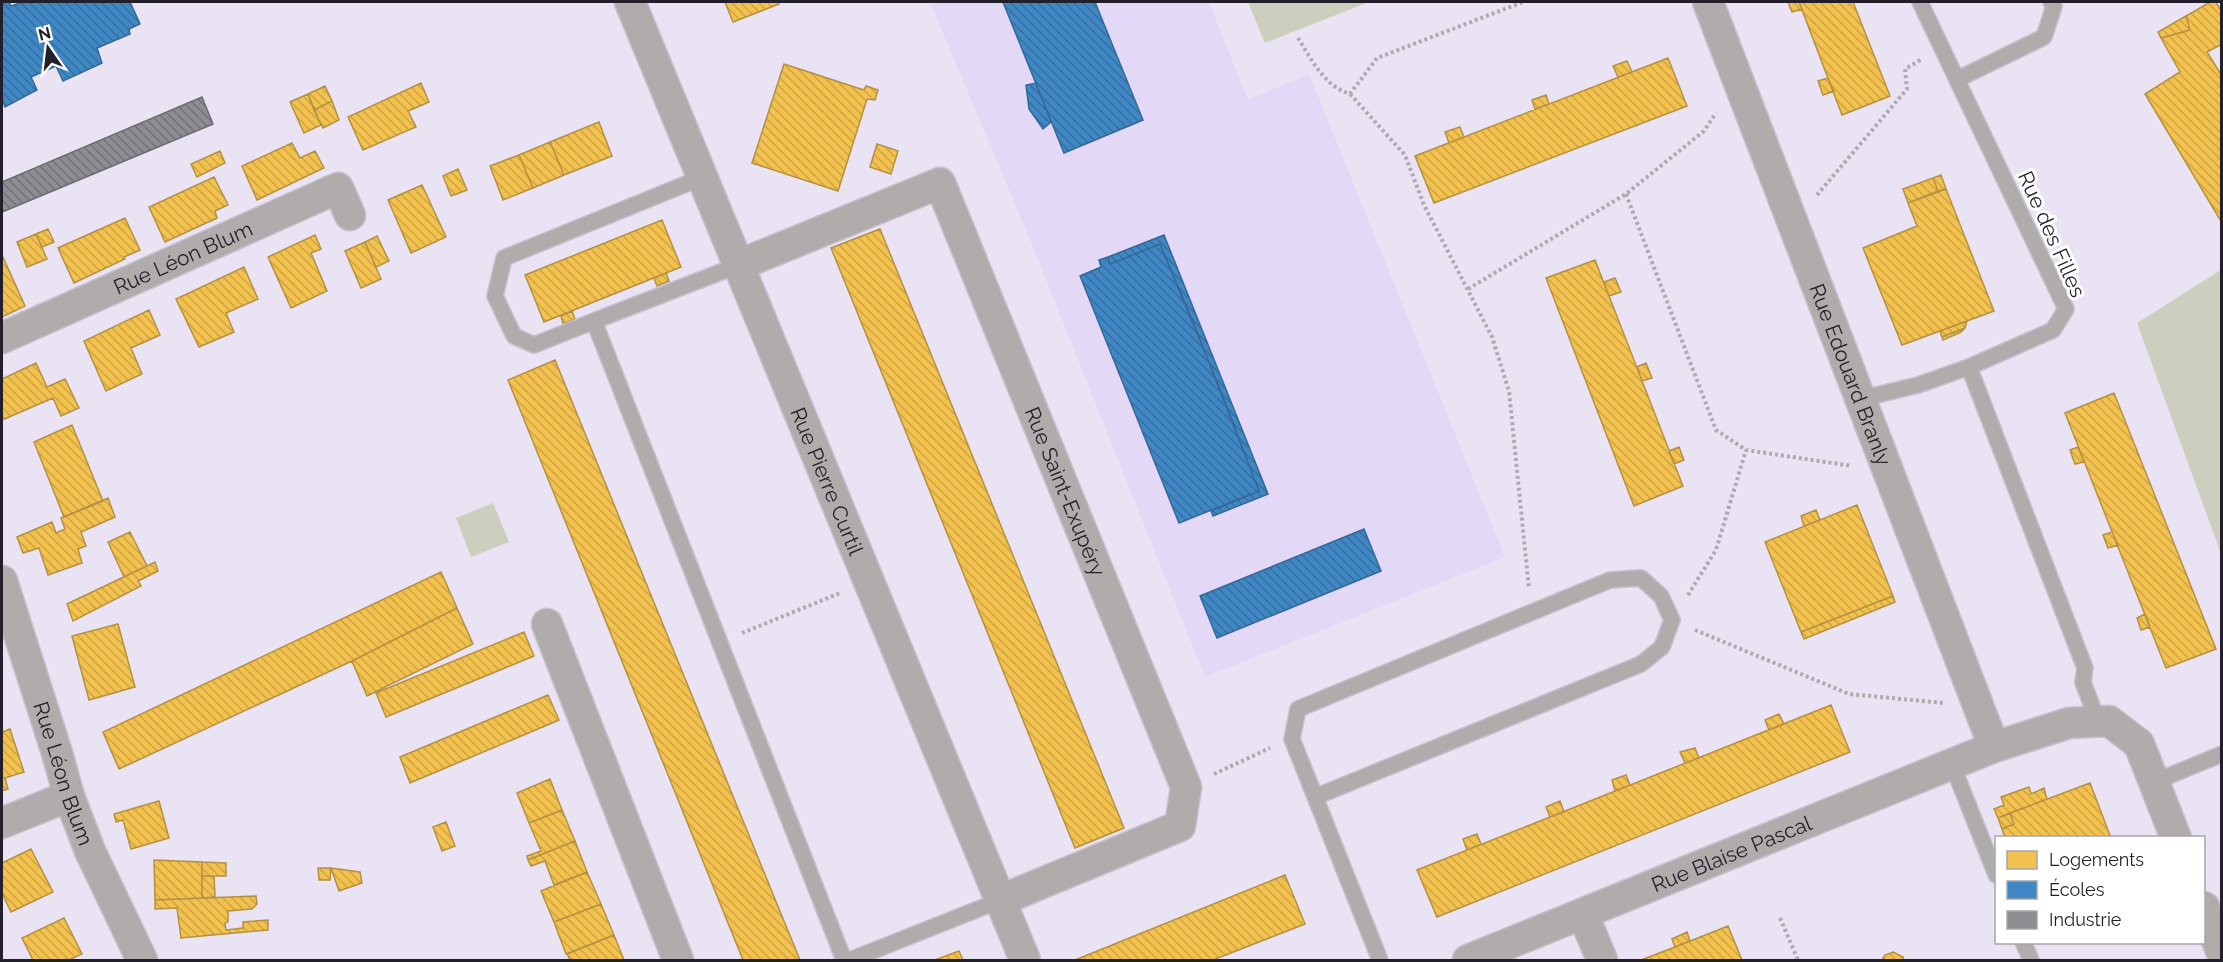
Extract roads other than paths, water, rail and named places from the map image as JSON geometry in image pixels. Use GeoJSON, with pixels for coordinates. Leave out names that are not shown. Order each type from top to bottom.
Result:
{"type":"FeatureCollection","features":[{"type":"Feature","properties":{"kind":"street","name":"Rue Pierre Curtil"},"geometry":{"type":"LineString","coordinates":[[630,2],[1025,960]]}},
{"type":"Feature","properties":{"kind":"street","name":"Rue Edouard Branly"},"geometry":{"type":"LineString","coordinates":[[1708,2],[1994,747]]}},
{"type":"Feature","properties":{"kind":"street","name":"Rue Saint-Exupéry"},"geometry":{"type":"LineString","coordinates":[[739,265],[940,183],[1186,787],[1180,826],[1001,900]]}},
{"type":"Feature","properties":{"kind":"street","name":"Rue Léon Blum"},"geometry":{"type":"LineString","coordinates":[[2,338],[338,188],[350,215]]}},
{"type":"Feature","properties":{"kind":"street","name":"Rue Léon Blum"},"geometry":{"type":"LineString","coordinates":[[2,581],[69,796],[90,851],[142,960]]}},
{"type":"Feature","properties":{"kind":"street"},"geometry":{"type":"LineString","coordinates":[[547,624],[678,960]]}},
{"type":"Feature","properties":{"kind":"street","name":"Rue Blaise Pascal"},"geometry":{"type":"LineString","coordinates":[[1468,960],[1994,747],[2069,723],[2098,722]]}},
{"type":"Feature","properties":{"kind":"street"},"geometry":{"type":"LineString","coordinates":[[2098,722],[2109,722],[2139,744],[2176,836]]}},
{"type":"Feature","properties":{"kind":"street"},"geometry":{"type":"LineString","coordinates":[[2,823],[69,796]]}},
{"type":"Feature","properties":{"kind":"street"},"geometry":{"type":"LineString","coordinates":[[2205,910],[2222,953]]}},
{"type":"Feature","properties":{"kind":"street"},"geometry":{"type":"LineString","coordinates":[[1583,914],[1602,960]]}},
{"type":"Feature","properties":{"kind":"lane","name":"Rue des Filles"},"geometry":{"type":"LineString","coordinates":[[1860,399],[1918,384],[1969,367],[2053,330],[2066,309],[1920,2]]}},
{"type":"Feature","properties":{"kind":"lane"},"geometry":{"type":"LineString","coordinates":[[1958,80],[2044,37],[2054,6],[2051,2]]}},
{"type":"Feature","properties":{"kind":"lane"},"geometry":{"type":"LineString","coordinates":[[702,177],[504,258],[495,296],[514,336],[534,345],[739,265]]}},
{"type":"Feature","properties":{"kind":"lane"},"geometry":{"type":"LineString","coordinates":[[594,321],[844,960]]}},
{"type":"Feature","properties":{"kind":"lane"},"geometry":{"type":"LineString","coordinates":[[1969,367],[2085,668],[2084,682],[2098,722]]}},
{"type":"Feature","properties":{"kind":"lane"},"geometry":{"type":"LineString","coordinates":[[1315,796],[1641,664],[1662,647],[1672,620],[1661,596],[1641,578],[1610,580],[1298,709],[1292,738],[1380,960]]}},
{"type":"Feature","properties":{"kind":"lane"},"geometry":{"type":"LineString","coordinates":[[2154,782],[2222,754]]}},
{"type":"Feature","properties":{"kind":"lane"},"geometry":{"type":"LineString","coordinates":[[1952,764],[1995,872]]}},
{"type":"Feature","properties":{"kind":"lane"},"geometry":{"type":"LineString","coordinates":[[850,960],[1001,900]]}},
{"type":"Feature","properties":{"kind":"lane"},"geometry":{"type":"LineString","coordinates":[[2024,944],[2031,960]]}}]}
